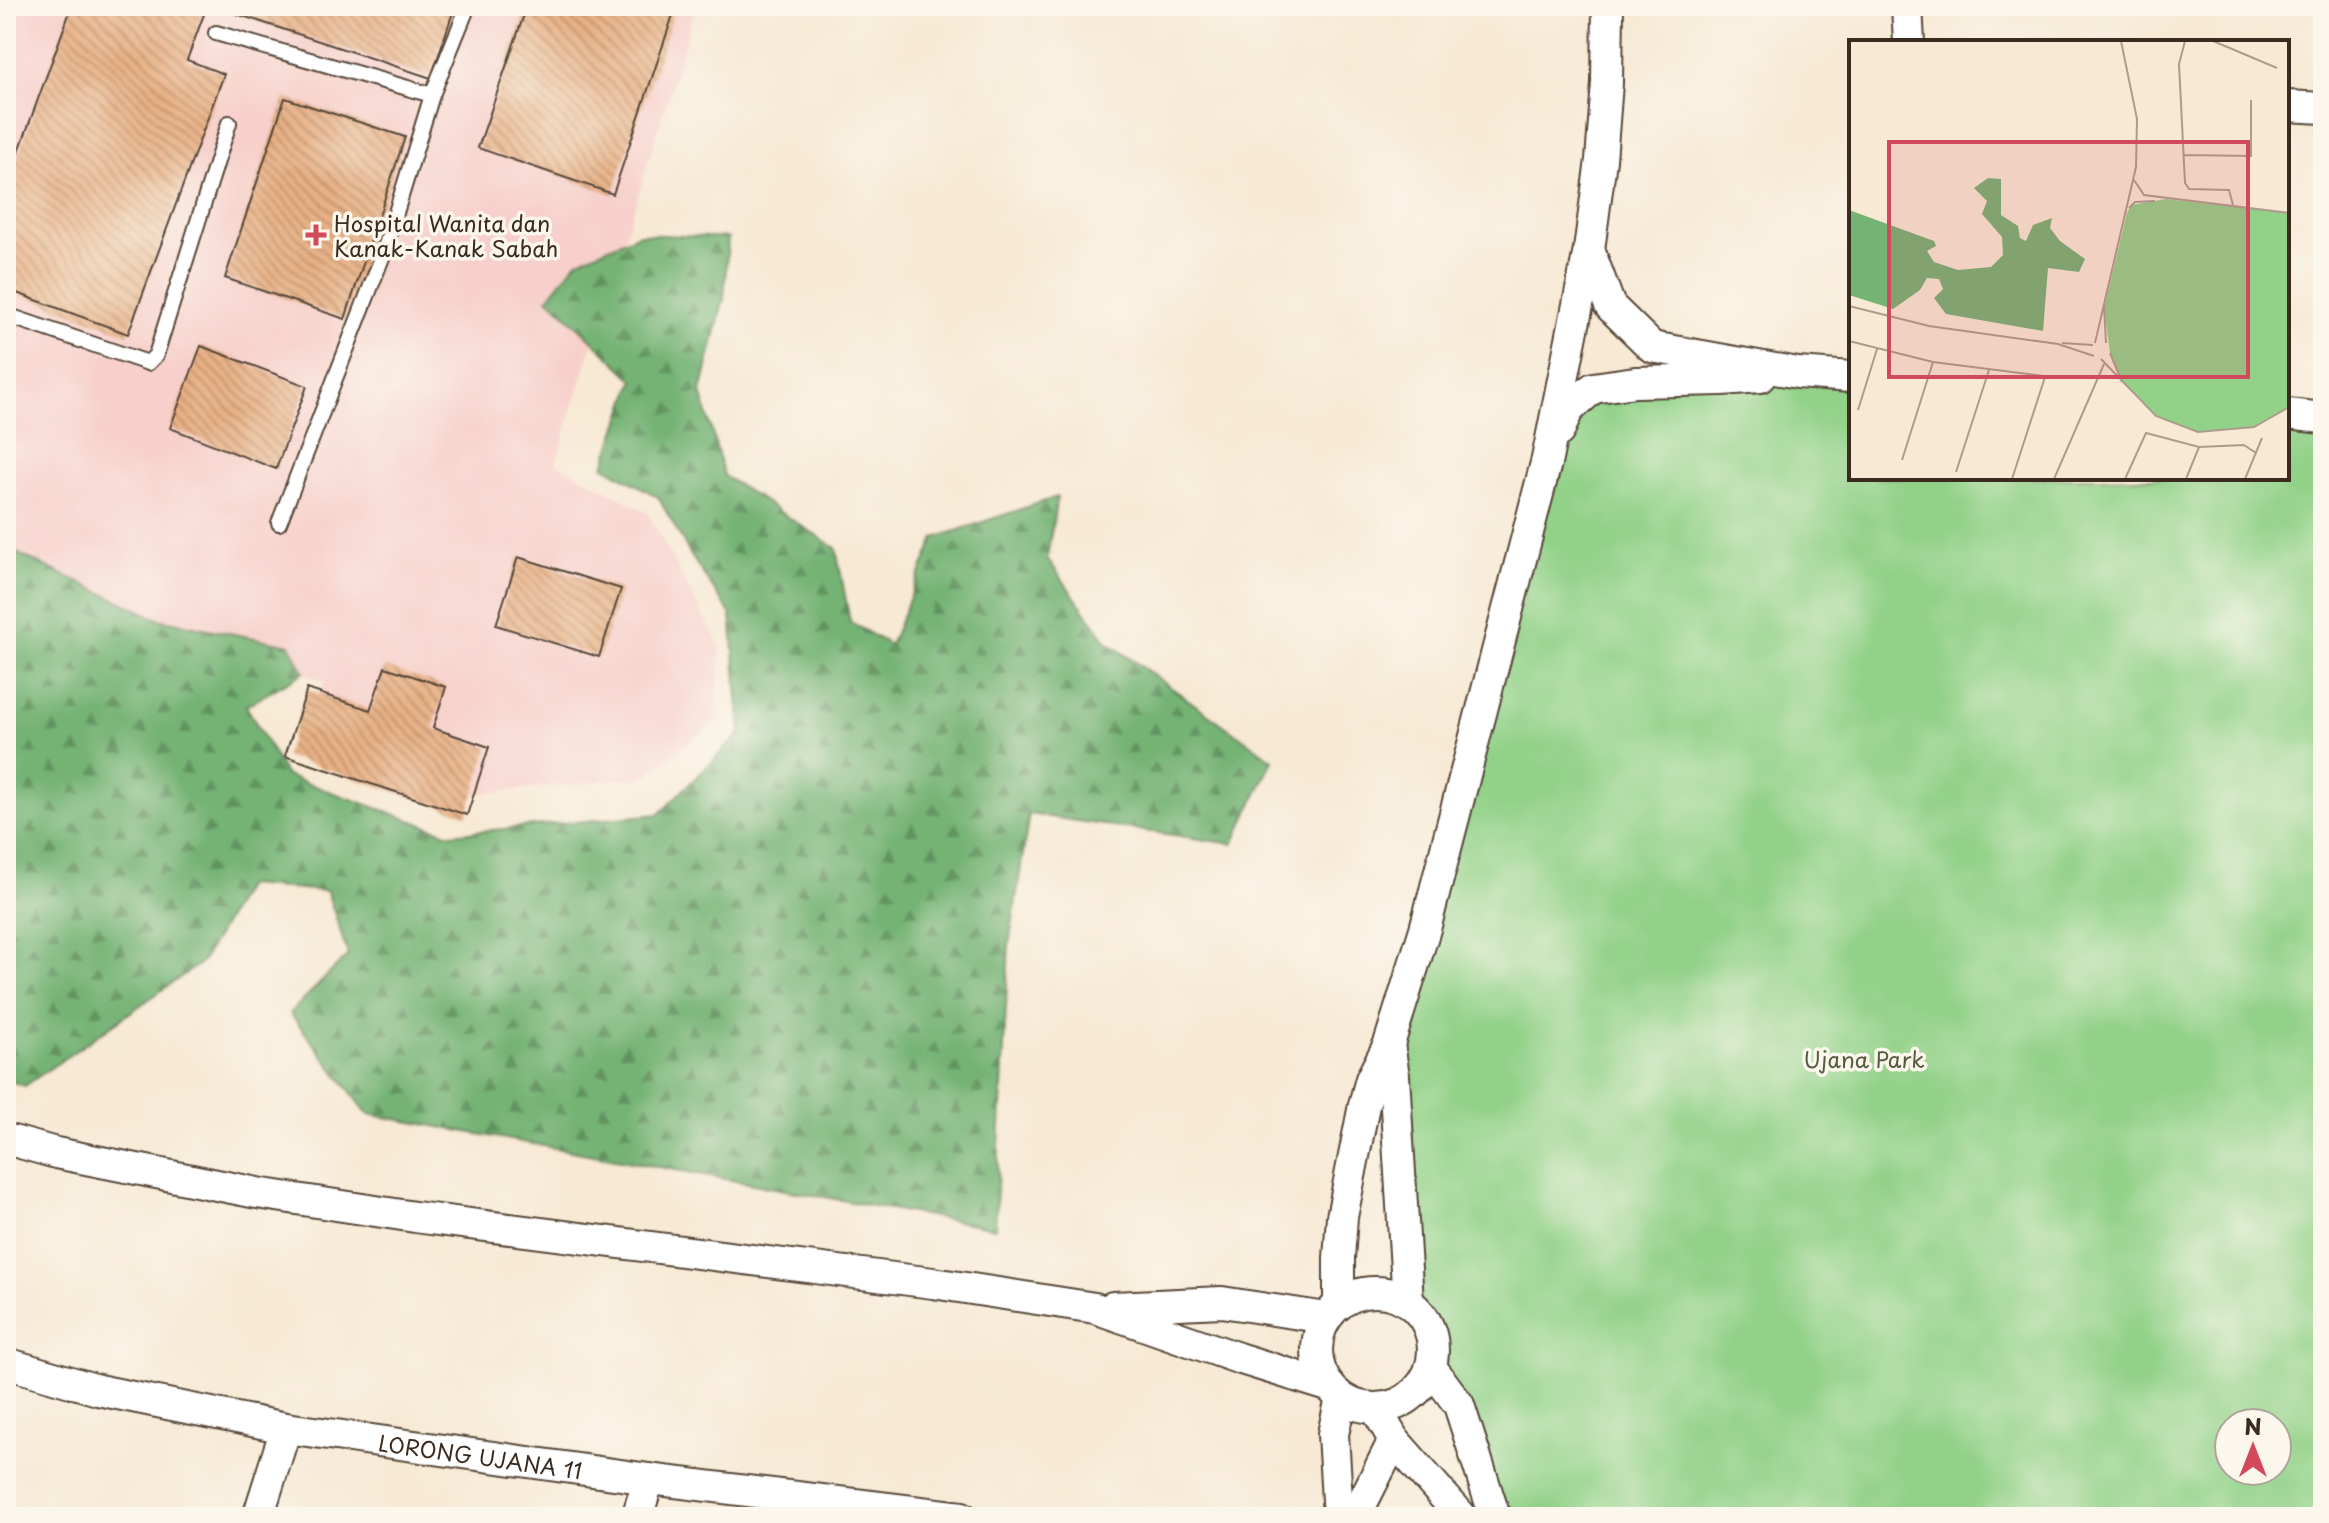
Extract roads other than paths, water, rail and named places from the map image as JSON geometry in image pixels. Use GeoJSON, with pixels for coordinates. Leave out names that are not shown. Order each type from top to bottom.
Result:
{"type":"FeatureCollection","features":[{"type":"Feature","properties":{"kind":"street"},"geometry":{"type":"LineString","coordinates":[[1332,1311],[1342,1217],[1364,1105],[1371,1079],[1389,1044],[1425,929],[1547,459],[1589,250],[1606,98],[1608,6]]}},
{"type":"Feature","properties":{"kind":"street"},"geometry":{"type":"LineString","coordinates":[[1907,6],[1909,40]]}},
{"type":"Feature","properties":{"kind":"street"},"geometry":{"type":"LineString","coordinates":[[2289,106],[2323,108]]}},
{"type":"Feature","properties":{"kind":"street"},"geometry":{"type":"LineString","coordinates":[[1589,250],[1610,306],[1652,347],[1798,373],[1849,377]]}},
{"type":"Feature","properties":{"kind":"street"},"geometry":{"type":"LineString","coordinates":[[1547,459],[1568,410],[1593,388],[1635,382],[1722,380],[1798,373]]}},
{"type":"Feature","properties":{"kind":"street"},"geometry":{"type":"LineString","coordinates":[[2289,414],[2323,418]]}},
{"type":"Feature","properties":{"kind":"street"},"geometry":{"type":"LineString","coordinates":[[1389,1044],[1394,1076],[1408,1302]]}},
{"type":"Feature","properties":{"kind":"street"},"geometry":{"type":"LineString","coordinates":[[6,1139],[56,1153],[257,1193],[415,1217],[933,1283],[1095,1308],[1334,1392],[1358,1407],[1376,1409],[1411,1397],[1431,1367],[1433,1349],[1430,1331],[1421,1314],[1408,1302],[1391,1294],[1373,1292],[1355,1295],[1332,1311],[1318,1334],[1316,1352],[1319,1370],[1334,1392],[1338,1517]]}},
{"type":"Feature","properties":{"kind":"street"},"geometry":{"type":"LineString","coordinates":[[1095,1308],[1222,1302],[1332,1311]]}},
{"type":"Feature","properties":{"kind":"street","name":"LORONG UJANA 11"},"geometry":{"type":"LineString","coordinates":[[6,1363],[98,1390],[286,1428],[649,1479],[962,1517]]}},
{"type":"Feature","properties":{"kind":"street"},"geometry":{"type":"LineString","coordinates":[[1431,1367],[1459,1405],[1495,1517]]}},
{"type":"Feature","properties":{"kind":"street"},"geometry":{"type":"LineString","coordinates":[[1376,1409],[1394,1440],[1462,1517]]}},
{"type":"Feature","properties":{"kind":"street"},"geometry":{"type":"LineString","coordinates":[[258,1517],[286,1428]]}},
{"type":"Feature","properties":{"kind":"street"},"geometry":{"type":"LineString","coordinates":[[1355,1517],[1394,1440]]}},
{"type":"Feature","properties":{"kind":"street"},"geometry":{"type":"LineString","coordinates":[[637,1517],[649,1479]]}},
{"type":"Feature","properties":{"kind":"lane"},"geometry":{"type":"LineString","coordinates":[[279,523],[383,255],[432,95],[468,6]]}},
{"type":"Feature","properties":{"kind":"lane"},"geometry":{"type":"LineString","coordinates":[[216,33],[432,95]]}},
{"type":"Feature","properties":{"kind":"lane"},"geometry":{"type":"LineString","coordinates":[[6,315],[148,363],[156,355],[229,123]]}},
{"type":"Feature","properties":{"kind":"place","name":"Hospital Wanita dan Kanak-Kanak Sabah"},"geometry":{"type":"Point","coordinates":[316,235]}},
{"type":"Feature","properties":{"kind":"park label","name":"Ujana Park"},"geometry":{"type":"Point","coordinates":[1864,1058]}}]}
